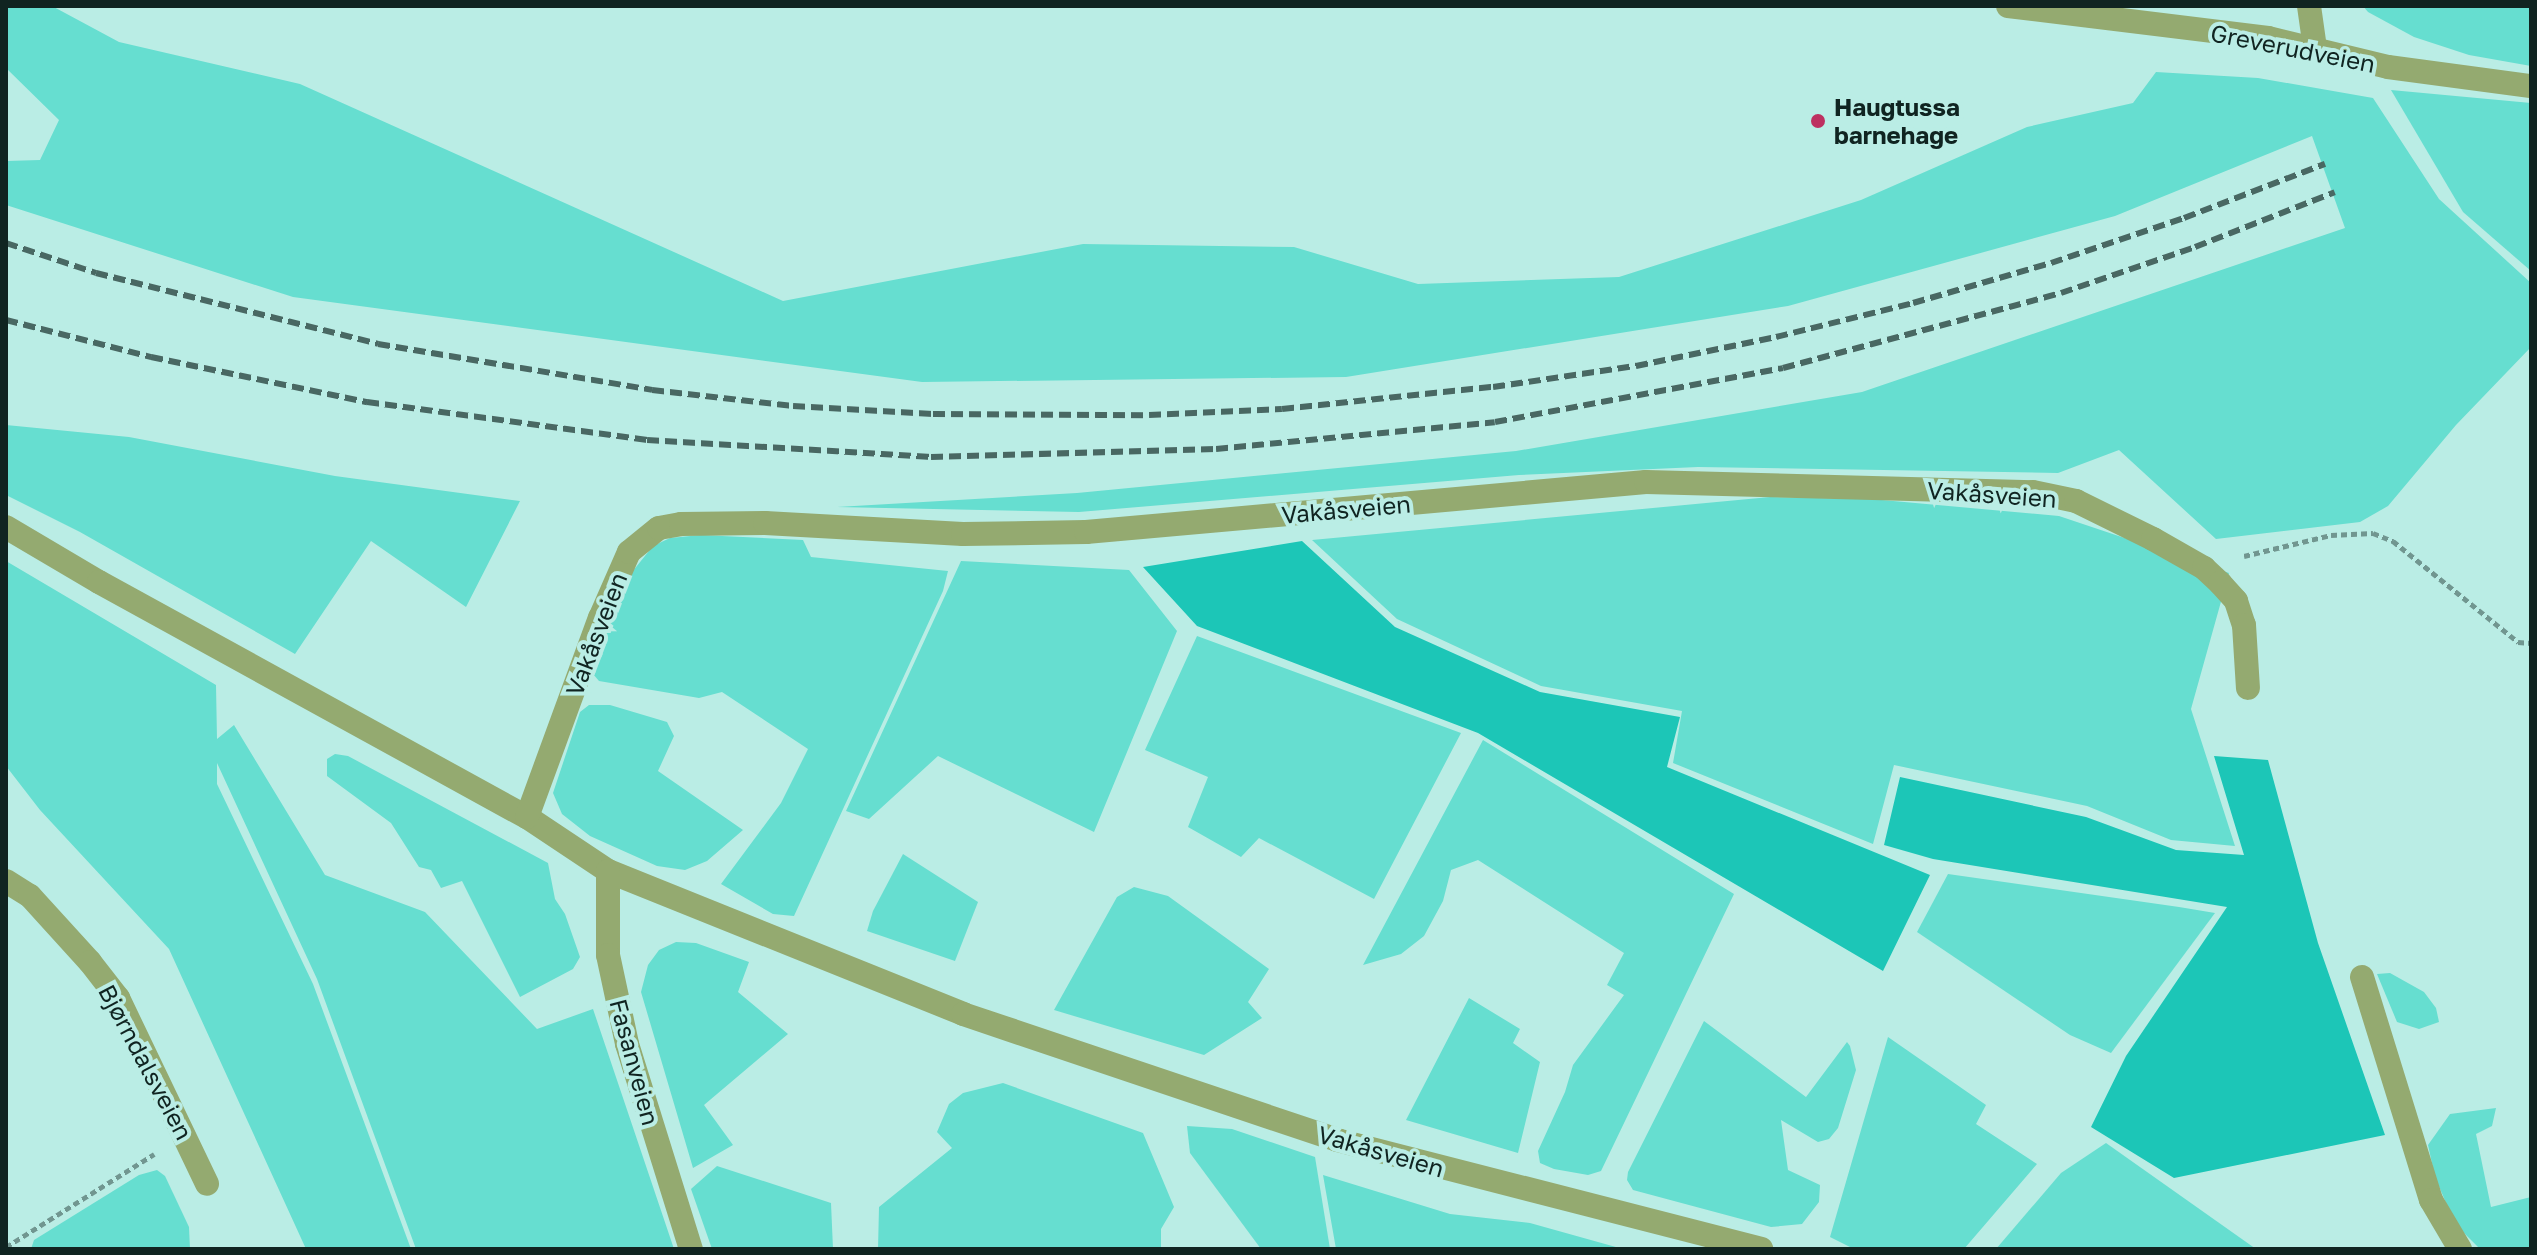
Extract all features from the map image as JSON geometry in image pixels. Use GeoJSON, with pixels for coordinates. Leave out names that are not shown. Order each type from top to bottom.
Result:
{"type":"FeatureCollection","features":[{"type":"Feature","properties":{"kind":"street","name":"Greverudveien"},"geometry":{"type":"LineString","coordinates":[[2008,6],[2268,38],[2388,67],[2531,86]]}},
{"type":"Feature","properties":{"kind":"street"},"geometry":{"type":"LineString","coordinates":[[2309,6],[2315,48]]}},
{"type":"Feature","properties":{"kind":"street","name":"Vakåsveien"},"geometry":{"type":"LineString","coordinates":[[527,817],[600,618],[629,552],[659,528],[681,524],[765,523],[963,534],[1086,532],[1646,482],[2033,492],[2076,501],[2204,568],[2236,601],[2244,625],[2248,688]]}},
{"type":"Feature","properties":{"kind":"street","name":"Vakåsveien"},"geometry":{"type":"LineString","coordinates":[[6,527],[527,817],[608,871],[963,1014],[1337,1140],[1761,1249]]}},
{"type":"Feature","properties":{"kind":"street","name":"Fasanveien"},"geometry":{"type":"LineString","coordinates":[[608,871],[608,955],[624,1032],[691,1249]]}},
{"type":"Feature","properties":{"kind":"street","name":"Bjørndalsveien"},"geometry":{"type":"LineString","coordinates":[[6,881],[30,896],[118,998],[207,1184]]}},
{"type":"Feature","properties":{"kind":"street"},"geometry":{"type":"LineString","coordinates":[[2362,977],[2431,1200],[2460,1249]]}},
{"type":"Feature","properties":{"kind":"path"},"geometry":{"type":"LineString","coordinates":[[2204,568],[2331,535],[2373,533],[2393,541],[2518,642],[2531,643]]}},
{"type":"Feature","properties":{"kind":"path"},"geometry":{"type":"LineString","coordinates":[[6,1247],[185,1135]]}},
{"type":"Feature","properties":{"kind":"shaded area"},"geometry":{"type":"Polygon","coordinates":[[[6,6],[52,6],[119,42],[300,84],[783,301],[1083,244],[1294,247],[1418,284],[1619,277],[1861,200],[2027,127],[2133,103],[2156,72],[2258,78],[2373,98],[2439,199],[2531,283],[2531,347],[2456,425],[2388,506],[2360,522],[2216,539],[2119,450],[2058,473],[1698,467],[1519,475],[1079,512],[837,507],[1077,493],[1516,451],[1862,392],[2345,228],[2312,136],[2115,216],[1788,306],[1346,377],[922,382],[293,297],[6,205],[6,161],[40,160],[59,120],[6,68],[6,6]]]}},
{"type":"Feature","properties":{"kind":"shaded area"},"geometry":{"type":"Polygon","coordinates":[[[2363,6],[2531,6],[2531,66],[2469,55],[2414,37],[2368,12],[2363,6]]]}},
{"type":"Feature","properties":{"kind":"shaded area"},"geometry":{"type":"Polygon","coordinates":[[[2391,90],[2531,103],[2531,271],[2463,212],[2391,90]]]}},
{"type":"Feature","properties":{"kind":"shaded area"},"geometry":{"type":"Polygon","coordinates":[[[6,425],[129,437],[335,476],[520,501],[466,607],[371,541],[295,654],[80,532],[6,495],[6,425]]]}},
{"type":"Feature","properties":{"kind":"shaded area"},"geometry":{"type":"Polygon","coordinates":[[[1770,497],[1871,499],[2059,516],[2229,573],[2191,709],[2235,846],[2171,840],[2087,806],[1894,765],[1873,844],[1673,763],[1682,711],[1541,686],[1397,619],[1312,540],[1770,497]]]}},
{"type":"Feature","properties":{"kind":"shaded area"},"geometry":{"type":"Polygon","coordinates":[[[701,535],[803,540],[811,557],[948,571],[943,591],[794,916],[773,914],[721,884],[781,803],[808,749],[722,692],[699,698],[599,681],[593,674],[593,664],[628,577],[653,546],[670,538],[701,535]]]}},
{"type":"Feature","properties":{"kind":"shaded area"},"geometry":{"type":"Polygon","coordinates":[[[1302,541],[1395,627],[1540,692],[1680,717],[1667,767],[1930,875],[1883,971],[1478,733],[1197,626],[1143,567],[1302,541]]]}},
{"type":"Feature","properties":{"kind":"shaded area"},"geometry":{"type":"Polygon","coordinates":[[[6,561],[216,685],[217,739],[234,725],[325,875],[425,912],[537,1029],[593,1009],[674,1249],[416,1249],[317,979],[217,763],[217,784],[313,984],[411,1249],[306,1249],[169,949],[40,810],[6,766],[6,561]]]}},
{"type":"Feature","properties":{"kind":"shaded area"},"geometry":{"type":"Polygon","coordinates":[[[961,561],[1129,570],[1177,631],[1094,832],[938,756],[869,819],[846,811],[961,561]]]}},
{"type":"Feature","properties":{"kind":"shaded area"},"geometry":{"type":"Polygon","coordinates":[[[1197,636],[1461,733],[1374,899],[1259,838],[1241,857],[1188,827],[1208,777],[1145,750],[1197,636]]]}},
{"type":"Feature","properties":{"kind":"shaded area"},"geometry":{"type":"Polygon","coordinates":[[[589,705],[610,705],[667,722],[674,736],[658,771],[743,830],[707,861],[685,870],[657,866],[590,836],[562,814],[553,793],[580,712],[589,705]]]}},
{"type":"Feature","properties":{"kind":"shaded area"},"geometry":{"type":"Polygon","coordinates":[[[1483,740],[1734,894],[1601,1171],[1588,1175],[1554,1169],[1540,1163],[1538,1151],[1565,1092],[1573,1065],[1624,995],[1607,985],[1624,953],[1478,860],[1451,870],[1443,901],[1424,936],[1401,954],[1363,965],[1483,740]]]}},
{"type":"Feature","properties":{"kind":"shaded area"},"geometry":{"type":"Polygon","coordinates":[[[335,754],[348,756],[548,863],[555,899],[565,914],[580,957],[573,969],[520,997],[462,881],[441,888],[431,870],[419,867],[391,823],[327,776],[327,759],[335,754]]]}},
{"type":"Feature","properties":{"kind":"shaded area"},"geometry":{"type":"Polygon","coordinates":[[[2214,756],[2268,760],[2318,943],[2385,1135],[2174,1178],[2091,1127],[2126,1056],[2227,907],[1933,859],[1884,845],[1900,777],[2086,817],[2176,850],[2244,855],[2214,756]]]}},
{"type":"Feature","properties":{"kind":"shaded area"},"geometry":{"type":"Polygon","coordinates":[[[903,854],[978,902],[955,961],[867,931],[873,911],[903,854]]]}},
{"type":"Feature","properties":{"kind":"shaded area"},"geometry":{"type":"Polygon","coordinates":[[[1948,874],[2215,913],[2111,1053],[2070,1035],[1917,932],[1948,874]]]}},
{"type":"Feature","properties":{"kind":"shaded area"},"geometry":{"type":"Polygon","coordinates":[[[1134,887],[1168,896],[1269,969],[1248,1002],[1262,1018],[1204,1055],[1054,1010],[1117,897],[1134,887]]]}},
{"type":"Feature","properties":{"kind":"shaded area"},"geometry":{"type":"Polygon","coordinates":[[[676,942],[696,943],[749,962],[738,992],[788,1034],[704,1105],[733,1145],[693,1168],[641,992],[648,965],[659,950],[676,942]]]}},
{"type":"Feature","properties":{"kind":"shaded area"},"geometry":{"type":"Polygon","coordinates":[[[2390,973],[2424,992],[2436,1008],[2439,1022],[2419,1029],[2397,1022],[2377,974],[2390,973]]]}},
{"type":"Feature","properties":{"kind":"shaded area"},"geometry":{"type":"Polygon","coordinates":[[[1469,998],[1520,1029],[1513,1043],[1540,1062],[1518,1153],[1406,1120],[1469,998]]]}},
{"type":"Feature","properties":{"kind":"shaded area"},"geometry":{"type":"Polygon","coordinates":[[[1704,1021],[1806,1097],[1847,1042],[1850,1046],[1856,1070],[1838,1128],[1829,1139],[1818,1142],[1781,1120],[1788,1170],[1820,1185],[1819,1202],[1802,1224],[1771,1227],[1633,1190],[1627,1180],[1628,1172],[1704,1021]]]}},
{"type":"Feature","properties":{"kind":"shaded area"},"geometry":{"type":"Polygon","coordinates":[[[1888,1037],[1986,1105],[1976,1124],[2037,1164],[1964,1249],[1854,1249],[1830,1237],[1888,1037]]]}},
{"type":"Feature","properties":{"kind":"shaded area"},"geometry":{"type":"Polygon","coordinates":[[[1003,1083],[1143,1133],[1174,1207],[1161,1229],[1161,1249],[878,1249],[879,1207],[952,1148],[937,1132],[949,1104],[963,1093],[1003,1083]]]}},
{"type":"Feature","properties":{"kind":"shaded area"},"geometry":{"type":"Polygon","coordinates":[[[2496,1108],[2492,1126],[2476,1134],[2491,1207],[2531,1197],[2531,1249],[2480,1249],[2455,1224],[2435,1177],[2428,1145],[2450,1114],[2496,1108]]]}},
{"type":"Feature","properties":{"kind":"shaded area"},"geometry":{"type":"Polygon","coordinates":[[[1187,1126],[1232,1129],[1315,1157],[1330,1249],[1261,1249],[1190,1153],[1187,1126]]]}},
{"type":"Feature","properties":{"kind":"shaded area"},"geometry":{"type":"Polygon","coordinates":[[[2106,1143],[2256,1249],[1996,1249],[2061,1173],[2106,1143]]]}},
{"type":"Feature","properties":{"kind":"shaded area"},"geometry":{"type":"Polygon","coordinates":[[[717,1166],[831,1203],[833,1249],[712,1249],[691,1189],[717,1166]]]}},
{"type":"Feature","properties":{"kind":"shaded area"},"geometry":{"type":"Polygon","coordinates":[[[157,1170],[165,1176],[189,1227],[190,1249],[31,1249],[34,1240],[139,1175],[157,1170]]]}},
{"type":"Feature","properties":{"kind":"shaded area"},"geometry":{"type":"Polygon","coordinates":[[[1323,1175],[1450,1214],[1530,1223],[1623,1249],[1336,1249],[1323,1175]]]}},
{"type":"Feature","properties":{"kind":"railway"},"geometry":{"type":"LineString","coordinates":[[6,243],[96,273],[378,344],[652,390],[793,406],[933,414],[1149,415],[1282,409],[1493,387],[1636,366],[1776,337],[1913,303],[2051,263],[2184,218],[2325,164]]}},
{"type":"Feature","properties":{"kind":"railway"},"geometry":{"type":"LineString","coordinates":[[6,320],[151,357],[367,402],[647,440],[931,457],[1216,449],[1495,422],[1783,368],[2061,293],[2195,247],[2335,192]]}},
{"type":"Feature","properties":{"kind":"place","name":"Haugtussa barnehage"},"geometry":{"type":"Point","coordinates":[1818,121]}}]}
